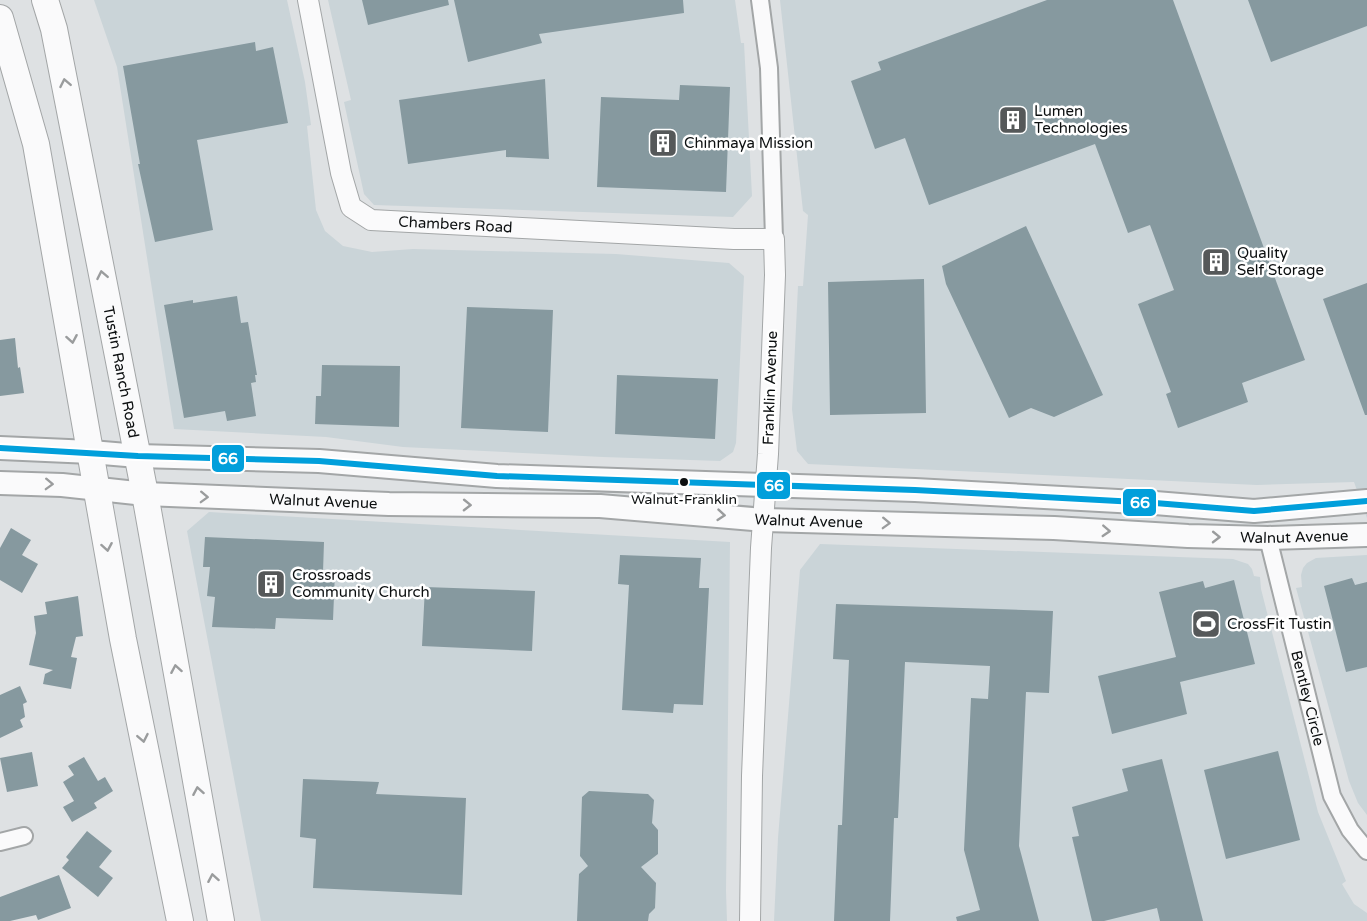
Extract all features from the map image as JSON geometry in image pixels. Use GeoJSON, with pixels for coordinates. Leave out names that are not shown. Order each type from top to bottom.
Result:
{"type":"FeatureCollection","features":[{"type":"Feature","properties":{"kind":"main road","name":"Tustin Ranch Road"},"geometry":{"type":"LineString","coordinates":[[45,0],[54,29],[138,456],[221,921]]}},
{"type":"Feature","properties":{"kind":"main road"},"geometry":{"type":"LineString","coordinates":[[0,18],[36,144],[141,728],[180,921]]}},
{"type":"Feature","properties":{"kind":"main road","name":"Walnut Avenue"},"geometry":{"type":"LineString","coordinates":[[0,448],[138,456],[319,461],[497,476],[927,490],[1254,511],[1367,501]]}},
{"type":"Feature","properties":{"kind":"main road"},"geometry":{"type":"LineString","coordinates":[[408,469],[408,504]]}},
{"type":"Feature","properties":{"kind":"main road","name":"Walnut Avenue"},"geometry":{"type":"LineString","coordinates":[[0,483],[62,485],[145,494],[408,504],[600,506],[765,520],[1054,528],[1268,538],[1367,535]]}},
{"type":"Feature","properties":{"kind":"street","name":"Chambers Road"},"geometry":{"type":"LineString","coordinates":[[308,0],[341,173],[351,207],[371,220],[723,239],[774,239]]}},
{"type":"Feature","properties":{"kind":"street","name":"Franklin Avenue"},"geometry":{"type":"LineString","coordinates":[[750,921],[753,731],[761,548],[765,520],[775,275],[769,68],[760,0]]}},
{"type":"Feature","properties":{"kind":"street","name":"Bentley Circle"},"geometry":{"type":"LineString","coordinates":[[1268,538],[1332,796],[1350,830],[1367,851]]}},
{"type":"Feature","properties":{"kind":"street"},"geometry":{"type":"LineString","coordinates":[[0,842],[24,836]]}},
{"type":"Feature","properties":{"kind":"shaded area"},"geometry":{"type":"Polygon","coordinates":[[[94,0],[287,0],[305,82],[311,125],[307,126],[316,210],[325,231],[343,246],[372,252],[413,249],[616,254],[729,263],[744,276],[736,443],[733,452],[720,461],[603,457],[403,447],[326,437],[174,429],[117,67],[94,0]]]}},
{"type":"Feature","properties":{"kind":"shaded area"},"geometry":{"type":"Polygon","coordinates":[[[328,0],[735,0],[741,43],[744,43],[752,196],[733,217],[374,205],[364,194],[344,102],[351,100],[328,0]]]}},
{"type":"Feature","properties":{"kind":"shaded area"},"geometry":{"type":"Polygon","coordinates":[[[780,0],[1367,0],[1367,518],[1354,482],[1257,485],[808,464],[797,451],[792,409],[798,286],[803,286],[808,215],[803,211],[780,0]]]}},
{"type":"Feature","properties":{"kind":"shaded area"},"geometry":{"type":"Polygon","coordinates":[[[209,512],[730,542],[727,921],[261,921],[187,531],[209,512]]]}},
{"type":"Feature","properties":{"kind":"shaded area"},"geometry":{"type":"Polygon","coordinates":[[[820,544],[1233,559],[1248,564],[1254,576],[1260,577],[1261,589],[1318,812],[1346,881],[1342,884],[1354,904],[1367,913],[1367,921],[774,921],[778,838],[800,570],[820,544]]]}},
{"type":"Feature","properties":{"kind":"shaded area"},"geometry":{"type":"Polygon","coordinates":[[[1367,555],[1367,815],[1358,803],[1349,781],[1296,588],[1302,587],[1303,568],[1316,558],[1367,555]]]}},
{"type":"Feature","properties":{"kind":"building"},"geometry":{"type":"Polygon","coordinates":[[[362,0],[448,0],[449,5],[368,25],[362,0]]]}},
{"type":"Feature","properties":{"kind":"building"},"geometry":{"type":"Polygon","coordinates":[[[454,0],[683,0],[684,13],[539,34],[542,43],[468,62],[454,0]]]}},
{"type":"Feature","properties":{"kind":"building"},"geometry":{"type":"Polygon","coordinates":[[[1047,0],[1173,0],[1305,360],[1242,383],[1248,402],[1178,428],[1166,394],[1171,392],[1138,304],[1174,290],[1150,225],[1128,233],[1095,144],[929,205],[905,138],[875,149],[851,81],[881,70],[878,62],[1047,0]]]}},
{"type":"Feature","properties":{"kind":"building"},"geometry":{"type":"Polygon","coordinates":[[[1248,0],[1367,0],[1367,26],[1271,62],[1248,0]]]}},
{"type":"Feature","properties":{"kind":"building"},"geometry":{"type":"Polygon","coordinates":[[[255,42],[256,51],[273,47],[288,123],[197,140],[213,230],[155,242],[138,164],[140,164],[123,66],[255,42]]]}},
{"type":"Feature","properties":{"kind":"building"},"geometry":{"type":"Polygon","coordinates":[[[545,79],[549,159],[506,157],[506,150],[408,164],[399,100],[545,79]]]}},
{"type":"Feature","properties":{"kind":"building","name":"Chinmaya Mission"},"geometry":{"type":"Polygon","coordinates":[[[680,85],[730,87],[726,192],[597,187],[601,97],[679,100],[680,85]]]}},
{"type":"Feature","properties":{"kind":"building"},"geometry":{"type":"Polygon","coordinates":[[[1026,226],[1103,395],[1054,417],[1031,408],[1009,418],[946,284],[942,266],[1026,226]]]}},
{"type":"Feature","properties":{"kind":"building"},"geometry":{"type":"Polygon","coordinates":[[[924,279],[926,413],[830,415],[828,282],[924,279]]]}},
{"type":"Feature","properties":{"kind":"building"},"geometry":{"type":"Polygon","coordinates":[[[1367,283],[1367,415],[1365,415],[1323,299],[1367,283]]]}},
{"type":"Feature","properties":{"kind":"building"},"geometry":{"type":"Polygon","coordinates":[[[237,296],[241,323],[248,322],[257,375],[255,375],[256,382],[251,383],[256,416],[227,421],[225,411],[184,418],[164,305],[237,296]]]}},
{"type":"Feature","properties":{"kind":"building"},"geometry":{"type":"Polygon","coordinates":[[[467,307],[553,310],[548,432],[461,428],[467,307]]]}},
{"type":"Feature","properties":{"kind":"building"},"geometry":{"type":"Polygon","coordinates":[[[15,338],[18,368],[20,367],[24,393],[0,396],[0,340],[15,338]]]}},
{"type":"Feature","properties":{"kind":"building"},"geometry":{"type":"Polygon","coordinates":[[[322,365],[400,366],[399,427],[315,424],[316,396],[321,396],[322,365]]]}},
{"type":"Feature","properties":{"kind":"building"},"geometry":{"type":"Polygon","coordinates":[[[617,375],[718,379],[715,439],[615,434],[617,375]]]}},
{"type":"Feature","properties":{"kind":"building"},"geometry":{"type":"Polygon","coordinates":[[[11,528],[31,540],[22,555],[38,564],[22,593],[0,580],[0,548],[11,528]]]}},
{"type":"Feature","properties":{"kind":"building","name":"Crossroads Community Church"},"geometry":{"type":"Polygon","coordinates":[[[205,537],[324,542],[323,572],[335,572],[333,620],[276,618],[275,629],[212,627],[215,597],[207,596],[210,567],[203,567],[205,537]]]}},
{"type":"Feature","properties":{"kind":"building"},"geometry":{"type":"Polygon","coordinates":[[[620,555],[701,558],[699,588],[709,588],[703,705],[674,704],[673,713],[622,710],[629,585],[618,584],[620,555]]]}},
{"type":"Feature","properties":{"kind":"building"},"geometry":{"type":"Polygon","coordinates":[[[1352,578],[1355,585],[1367,582],[1367,667],[1346,672],[1324,586],[1352,578]]]}},
{"type":"Feature","properties":{"kind":"building"},"geometry":{"type":"Polygon","coordinates":[[[1234,580],[1255,664],[1180,682],[1187,714],[1112,734],[1098,676],[1176,657],[1159,592],[1203,581],[1205,588],[1234,580]]]}},
{"type":"Feature","properties":{"kind":"building"},"geometry":{"type":"Polygon","coordinates":[[[425,587],[535,591],[532,651],[422,646],[425,587]]]}},
{"type":"Feature","properties":{"kind":"building"},"geometry":{"type":"Polygon","coordinates":[[[78,596],[83,636],[76,637],[71,657],[77,658],[71,689],[43,684],[45,674],[53,670],[29,665],[36,633],[34,616],[47,614],[45,602],[78,596]]]}},
{"type":"Feature","properties":{"kind":"building"},"geometry":{"type":"Polygon","coordinates":[[[836,604],[1053,611],[1049,693],[1026,692],[1019,846],[1039,921],[957,921],[956,917],[980,910],[964,850],[971,698],[988,699],[990,666],[905,662],[898,818],[894,818],[890,921],[834,921],[838,825],[842,825],[849,660],[833,659],[836,604]]]}},
{"type":"Feature","properties":{"kind":"building"},"geometry":{"type":"Polygon","coordinates":[[[20,686],[27,702],[23,704],[25,717],[20,720],[23,727],[0,738],[0,695],[20,686]]]}},
{"type":"Feature","properties":{"kind":"building"},"geometry":{"type":"Polygon","coordinates":[[[1278,751],[1300,840],[1226,859],[1204,770],[1278,751]]]}},
{"type":"Feature","properties":{"kind":"building"},"geometry":{"type":"Polygon","coordinates":[[[32,752],[38,786],[7,792],[0,758],[32,752]]]}},
{"type":"Feature","properties":{"kind":"building"},"geometry":{"type":"Polygon","coordinates":[[[84,757],[98,781],[105,777],[113,791],[94,803],[97,808],[72,822],[63,807],[74,801],[63,782],[74,775],[68,766],[84,757]]]}},
{"type":"Feature","properties":{"kind":"building"},"geometry":{"type":"Polygon","coordinates":[[[1162,759],[1203,921],[1160,921],[1157,908],[1104,921],[1092,921],[1072,837],[1079,836],[1072,807],[1128,791],[1122,769],[1162,759]]]}},
{"type":"Feature","properties":{"kind":"building"},"geometry":{"type":"Polygon","coordinates":[[[303,779],[379,782],[376,794],[466,798],[462,895],[313,888],[316,839],[300,837],[303,779]]]}},
{"type":"Feature","properties":{"kind":"building"},"geometry":{"type":"Polygon","coordinates":[[[589,791],[648,794],[654,800],[652,823],[658,830],[658,854],[641,867],[656,883],[655,908],[649,914],[648,921],[577,921],[579,874],[588,866],[580,856],[582,797],[589,791]]]}},
{"type":"Feature","properties":{"kind":"building"},"geometry":{"type":"Polygon","coordinates":[[[87,831],[112,851],[99,867],[113,878],[98,897],[62,868],[69,860],[66,857],[87,831]]]}},
{"type":"Feature","properties":{"kind":"building"},"geometry":{"type":"Polygon","coordinates":[[[59,875],[71,908],[38,920],[36,915],[0,921],[0,897],[59,875]]]}},
{"type":"Feature","properties":{"kind":"transit line","name":"66"},"geometry":{"type":"LineString","coordinates":[[0,448],[138,456],[319,461],[497,476],[915,490],[1155,503],[1254,511],[1367,501]]}},
{"type":"Feature","properties":{"kind":"place","name":"Lumen Technologies"},"geometry":{"type":"Point","coordinates":[1013,120]}},
{"type":"Feature","properties":{"kind":"place","name":"Chinmaya Mission"},"geometry":{"type":"Point","coordinates":[663,143]}},
{"type":"Feature","properties":{"kind":"place","name":"Quality Self Storage"},"geometry":{"type":"Point","coordinates":[1216,262]}},
{"type":"Feature","properties":{"kind":"place","name":"Walnut-Franklin"},"geometry":{"type":"Point","coordinates":[684,482]}},
{"type":"Feature","properties":{"kind":"place","name":"Crossroads Community Church"},"geometry":{"type":"Point","coordinates":[271,584]}},
{"type":"Feature","properties":{"kind":"place","name":"CrossFit Tustin"},"geometry":{"type":"Point","coordinates":[1206,624]}}]}
